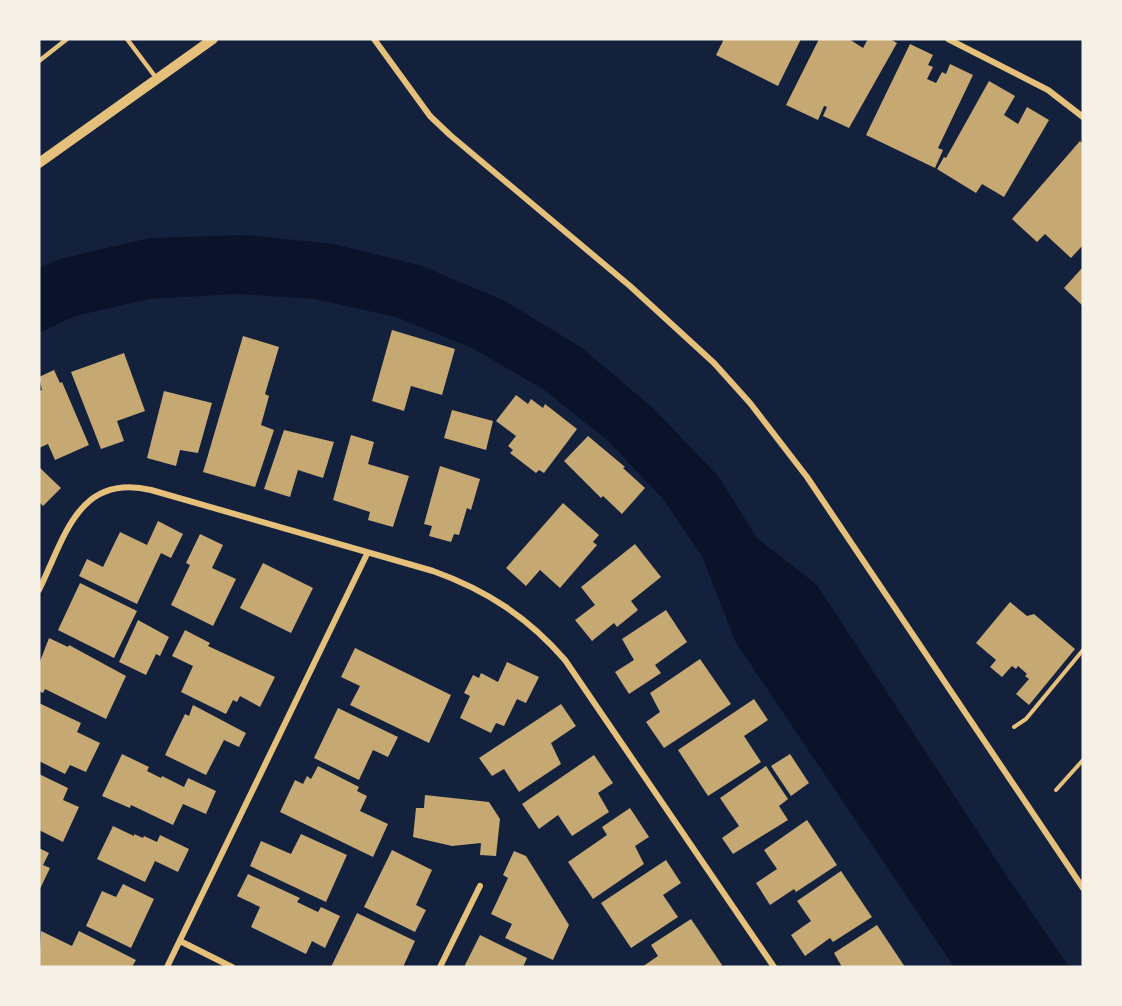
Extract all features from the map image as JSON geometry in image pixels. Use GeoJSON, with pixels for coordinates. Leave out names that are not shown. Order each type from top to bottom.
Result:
{"type":"FeatureCollection","features":[{"type":"Feature","properties":{"kind":"street"},"geometry":{"type":"LineString","coordinates":[[39,163],[213,39]]}},
{"type":"Feature","properties":{"kind":"street"},"geometry":{"type":"LineString","coordinates":[[374,39],[436,122],[643,298],[714,363],[750,404],[813,486],[1083,888]]}},
{"type":"Feature","properties":{"kind":"street"},"geometry":{"type":"LineString","coordinates":[[948,39],[1048,90],[1083,117]]}},
{"type":"Feature","properties":{"kind":"street"},"geometry":{"type":"LineString","coordinates":[[39,591],[79,510],[94,495],[115,487],[151,490],[367,554],[433,571],[474,587],[512,610],[547,638],[583,684],[774,967]]}},
{"type":"Feature","properties":{"kind":"street"},"geometry":{"type":"LineString","coordinates":[[167,967],[367,554]]}},
{"type":"Feature","properties":{"kind":"street"},"geometry":{"type":"LineString","coordinates":[[440,967],[480,886]]}},
{"type":"Feature","properties":{"kind":"street"},"geometry":{"type":"LineString","coordinates":[[180,941],[232,967]]}},
{"type":"Feature","properties":{"kind":"lane"},"geometry":{"type":"LineString","coordinates":[[39,61],[67,39]]}},
{"type":"Feature","properties":{"kind":"lane"},"geometry":{"type":"LineString","coordinates":[[127,39],[157,80]]}},
{"type":"Feature","properties":{"kind":"path"},"geometry":{"type":"LineString","coordinates":[[1014,727],[1026,719],[1083,650]]}},
{"type":"Feature","properties":{"kind":"path"},"geometry":{"type":"LineString","coordinates":[[1056,790],[1083,760]]}},
{"type":"Feature","properties":{"kind":"water"},"geometry":{"type":"Polygon","coordinates":[[[246,235],[333,244],[422,266],[505,301],[582,348],[654,409],[719,477],[757,538],[817,585],[1006,875],[1069,967],[954,967],[735,641],[702,556],[663,499],[607,440],[543,389],[472,348],[396,317],[314,299],[238,294],[149,299],[75,316],[39,333],[39,268],[60,259],[150,238],[246,235]]]}},
{"type":"Feature","properties":{"kind":"building"},"geometry":{"type":"Polygon","coordinates":[[[724,39],[801,39],[778,86],[716,55],[724,39]]]}},
{"type":"Feature","properties":{"kind":"building"},"geometry":{"type":"Polygon","coordinates":[[[819,39],[849,39],[863,48],[868,39],[890,39],[897,43],[849,128],[823,116],[827,107],[824,106],[818,120],[786,105],[819,39]]]}},
{"type":"Feature","properties":{"kind":"building"},"geometry":{"type":"Polygon","coordinates":[[[910,44],[933,55],[928,65],[933,67],[927,79],[936,83],[942,72],[946,74],[950,64],[973,75],[938,148],[943,150],[935,168],[866,135],[910,44]]]}},
{"type":"Feature","properties":{"kind":"building"},"geometry":{"type":"Polygon","coordinates":[[[989,81],[1015,96],[1004,115],[1018,124],[1027,107],[1049,120],[1004,197],[982,184],[976,193],[937,169],[944,157],[946,158],[989,81]]]}},
{"type":"Feature","properties":{"kind":"building"},"geometry":{"type":"Polygon","coordinates":[[[1080,141],[1083,144],[1083,245],[1071,258],[1045,234],[1037,242],[1012,219],[1080,141]]]}},
{"type":"Feature","properties":{"kind":"building"},"geometry":{"type":"Polygon","coordinates":[[[1083,267],[1083,306],[1064,288],[1083,267]]]}},
{"type":"Feature","properties":{"kind":"building"},"geometry":{"type":"Polygon","coordinates":[[[392,330],[455,349],[442,395],[411,386],[404,411],[372,401],[392,330]]]}},
{"type":"Feature","properties":{"kind":"building"},"geometry":{"type":"Polygon","coordinates":[[[243,336],[279,347],[265,394],[269,396],[261,425],[274,430],[255,487],[203,472],[243,336]]]}},
{"type":"Feature","properties":{"kind":"building"},"geometry":{"type":"Polygon","coordinates":[[[124,353],[145,411],[117,421],[124,441],[101,449],[71,372],[124,353]]]}},
{"type":"Feature","properties":{"kind":"building"},"geometry":{"type":"Polygon","coordinates":[[[54,370],[60,383],[62,382],[89,445],[55,460],[48,444],[39,448],[39,391],[42,390],[39,377],[54,370]]]}},
{"type":"Feature","properties":{"kind":"building"},"geometry":{"type":"Polygon","coordinates":[[[164,391],[212,403],[198,453],[180,450],[176,466],[147,458],[164,391]]]}},
{"type":"Feature","properties":{"kind":"building"},"geometry":{"type":"Polygon","coordinates":[[[516,395],[528,404],[531,399],[543,408],[545,404],[577,429],[544,473],[539,470],[536,473],[510,453],[513,450],[508,446],[516,436],[496,421],[516,395]]]}},
{"type":"Feature","properties":{"kind":"building"},"geometry":{"type":"Polygon","coordinates":[[[452,410],[493,421],[486,450],[444,438],[452,410]]]}},
{"type":"Feature","properties":{"kind":"building"},"geometry":{"type":"Polygon","coordinates":[[[284,430],[334,442],[323,478],[298,470],[290,497],[264,489],[284,430]]]}},
{"type":"Feature","properties":{"kind":"building"},"geometry":{"type":"Polygon","coordinates":[[[351,435],[374,442],[368,464],[409,476],[393,527],[368,520],[370,512],[333,500],[351,435]]]}},
{"type":"Feature","properties":{"kind":"building"},"geometry":{"type":"Polygon","coordinates":[[[588,436],[625,467],[623,468],[645,488],[622,514],[603,496],[601,498],[564,461],[588,436]]]}},
{"type":"Feature","properties":{"kind":"building"},"geometry":{"type":"Polygon","coordinates":[[[440,466],[480,479],[471,510],[467,508],[459,535],[454,534],[451,542],[429,536],[432,526],[424,524],[440,466]]]}},
{"type":"Feature","properties":{"kind":"building"},"geometry":{"type":"Polygon","coordinates":[[[39,467],[61,488],[43,506],[39,502],[39,467]]]}},
{"type":"Feature","properties":{"kind":"building"},"geometry":{"type":"Polygon","coordinates":[[[563,503],[599,535],[593,542],[597,545],[560,588],[540,570],[526,586],[506,568],[563,503]]]}},
{"type":"Feature","properties":{"kind":"building"},"geometry":{"type":"Polygon","coordinates":[[[158,521],[183,534],[171,558],[161,553],[137,604],[79,576],[87,559],[103,567],[120,532],[147,545],[158,521]]]}},
{"type":"Feature","properties":{"kind":"building"},"geometry":{"type":"Polygon","coordinates":[[[200,534],[223,545],[212,568],[236,579],[213,626],[171,605],[190,565],[186,563],[200,534]]]}},
{"type":"Feature","properties":{"kind":"building"},"geometry":{"type":"Polygon","coordinates":[[[635,544],[661,577],[631,601],[638,610],[617,627],[614,623],[592,641],[575,620],[595,605],[581,587],[635,544]]]}},
{"type":"Feature","properties":{"kind":"building"},"geometry":{"type":"Polygon","coordinates":[[[263,563],[313,588],[291,633],[240,608],[263,563]]]}},
{"type":"Feature","properties":{"kind":"building"},"geometry":{"type":"Polygon","coordinates":[[[80,583],[137,611],[114,658],[58,630],[80,583]]]}},
{"type":"Feature","properties":{"kind":"building"},"geometry":{"type":"Polygon","coordinates":[[[1010,602],[1027,616],[1034,614],[1075,649],[1029,705],[1016,694],[1029,679],[1025,676],[1027,674],[1018,666],[1016,669],[1012,666],[1002,677],[990,667],[996,660],[976,643],[1010,602]]]}},
{"type":"Feature","properties":{"kind":"building"},"geometry":{"type":"Polygon","coordinates":[[[666,610],[687,642],[655,665],[661,673],[629,694],[615,672],[634,660],[622,639],[666,610]]]}},
{"type":"Feature","properties":{"kind":"building"},"geometry":{"type":"Polygon","coordinates":[[[138,620],[169,637],[160,656],[156,654],[146,675],[119,662],[138,620]]]}},
{"type":"Feature","properties":{"kind":"building"},"geometry":{"type":"Polygon","coordinates":[[[185,630],[210,643],[208,646],[275,677],[260,707],[240,696],[237,702],[233,700],[226,714],[181,692],[193,666],[172,656],[185,630]]]}},
{"type":"Feature","properties":{"kind":"building"},"geometry":{"type":"Polygon","coordinates":[[[49,638],[68,647],[69,645],[126,676],[106,719],[45,689],[43,693],[39,691],[39,664],[49,638]]]}},
{"type":"Feature","properties":{"kind":"building"},"geometry":{"type":"Polygon","coordinates":[[[355,648],[451,695],[429,743],[350,705],[360,686],[341,677],[355,648]]]}},
{"type":"Feature","properties":{"kind":"building"},"geometry":{"type":"Polygon","coordinates":[[[700,659],[731,704],[664,748],[646,722],[660,712],[650,693],[700,659]]]}},
{"type":"Feature","properties":{"kind":"building"},"geometry":{"type":"Polygon","coordinates":[[[507,662],[539,677],[526,703],[517,699],[504,726],[496,723],[491,733],[460,718],[470,696],[464,693],[473,675],[479,678],[481,673],[498,682],[507,662]]]}},
{"type":"Feature","properties":{"kind":"building"},"geometry":{"type":"Polygon","coordinates":[[[754,699],[768,720],[744,736],[761,762],[708,796],[678,750],[754,699]]]}},
{"type":"Feature","properties":{"kind":"building"},"geometry":{"type":"Polygon","coordinates":[[[39,703],[81,723],[77,732],[100,743],[86,772],[70,765],[65,774],[39,761],[39,703]]]}},
{"type":"Feature","properties":{"kind":"building"},"geometry":{"type":"Polygon","coordinates":[[[561,704],[576,726],[551,743],[561,764],[519,792],[504,769],[492,776],[479,758],[561,704]]]}},
{"type":"Feature","properties":{"kind":"building"},"geometry":{"type":"Polygon","coordinates":[[[193,705],[246,733],[239,747],[224,740],[206,775],[165,755],[185,714],[189,716],[193,705]]]}},
{"type":"Feature","properties":{"kind":"building"},"geometry":{"type":"Polygon","coordinates":[[[338,708],[398,737],[388,757],[373,750],[359,780],[314,758],[338,708]]]}},
{"type":"Feature","properties":{"kind":"building"},"geometry":{"type":"Polygon","coordinates":[[[122,754],[149,767],[147,771],[161,778],[162,776],[184,787],[188,778],[216,791],[206,814],[183,804],[173,825],[131,805],[130,808],[102,796],[122,754]]]}},
{"type":"Feature","properties":{"kind":"building"},"geometry":{"type":"Polygon","coordinates":[[[790,754],[809,783],[791,796],[771,766],[790,754]]]}},
{"type":"Feature","properties":{"kind":"building"},"geometry":{"type":"Polygon","coordinates":[[[594,755],[613,783],[598,793],[609,812],[572,836],[558,815],[539,829],[522,804],[594,755]]]}},
{"type":"Feature","properties":{"kind":"building"},"geometry":{"type":"Polygon","coordinates":[[[318,766],[359,787],[357,791],[367,796],[360,811],[388,824],[373,857],[280,812],[295,780],[303,784],[307,776],[311,779],[318,766]]]}},
{"type":"Feature","properties":{"kind":"building"},"geometry":{"type":"Polygon","coordinates":[[[766,766],[788,799],[779,806],[788,820],[733,854],[722,838],[739,826],[720,798],[766,766]]]}},
{"type":"Feature","properties":{"kind":"building"},"geometry":{"type":"Polygon","coordinates":[[[39,774],[68,788],[63,800],[79,807],[63,842],[39,830],[39,774]]]}},
{"type":"Feature","properties":{"kind":"building"},"geometry":{"type":"Polygon","coordinates":[[[425,795],[489,802],[500,819],[496,856],[480,855],[481,843],[452,846],[413,837],[416,808],[424,808],[425,795]]]}},
{"type":"Feature","properties":{"kind":"building"},"geometry":{"type":"Polygon","coordinates":[[[630,808],[649,837],[635,846],[644,864],[593,899],[568,862],[607,835],[602,827],[630,808]]]}},
{"type":"Feature","properties":{"kind":"building"},"geometry":{"type":"Polygon","coordinates":[[[807,820],[837,865],[796,892],[794,889],[770,905],[756,883],[777,869],[764,850],[807,820]]]}},
{"type":"Feature","properties":{"kind":"building"},"geometry":{"type":"Polygon","coordinates":[[[113,826],[134,836],[134,834],[143,838],[144,836],[157,842],[160,835],[189,849],[178,872],[155,861],[145,882],[97,859],[113,826]]]}},
{"type":"Feature","properties":{"kind":"building"},"geometry":{"type":"Polygon","coordinates":[[[301,834],[347,855],[326,902],[250,866],[261,841],[291,854],[301,834]]]}},
{"type":"Feature","properties":{"kind":"building"},"geometry":{"type":"Polygon","coordinates":[[[39,848],[49,853],[43,865],[50,868],[39,891],[39,848]]]}},
{"type":"Feature","properties":{"kind":"building"},"geometry":{"type":"Polygon","coordinates":[[[392,850],[432,870],[416,905],[426,910],[415,932],[364,907],[392,850]]]}},
{"type":"Feature","properties":{"kind":"building"},"geometry":{"type":"Polygon","coordinates":[[[514,851],[526,856],[569,925],[553,960],[505,938],[512,924],[491,914],[508,878],[503,875],[514,851]]]}},
{"type":"Feature","properties":{"kind":"building"},"geometry":{"type":"Polygon","coordinates":[[[666,860],[681,883],[663,895],[678,917],[631,948],[601,903],[666,860]]]}},
{"type":"Feature","properties":{"kind":"building"},"geometry":{"type":"Polygon","coordinates":[[[841,871],[872,917],[833,942],[830,938],[805,956],[791,935],[811,921],[797,901],[841,871]]]}},
{"type":"Feature","properties":{"kind":"building"},"geometry":{"type":"Polygon","coordinates":[[[248,874],[300,898],[297,902],[318,912],[321,907],[340,916],[325,948],[312,941],[306,954],[251,927],[260,907],[237,896],[248,874]]]}},
{"type":"Feature","properties":{"kind":"building"},"geometry":{"type":"Polygon","coordinates":[[[123,884],[154,899],[131,948],[86,926],[102,891],[116,897],[123,884]]]}},
{"type":"Feature","properties":{"kind":"building"},"geometry":{"type":"Polygon","coordinates":[[[357,913],[415,941],[403,967],[331,967],[357,913]]]}},
{"type":"Feature","properties":{"kind":"building"},"geometry":{"type":"Polygon","coordinates":[[[691,919],[722,965],[719,967],[642,967],[658,956],[651,945],[691,919]]]}},
{"type":"Feature","properties":{"kind":"building"},"geometry":{"type":"Polygon","coordinates":[[[877,925],[905,967],[842,967],[834,953],[877,925]]]}},
{"type":"Feature","properties":{"kind":"building"},"geometry":{"type":"Polygon","coordinates":[[[41,931],[72,946],[79,931],[136,960],[132,967],[39,967],[41,931]]]}},
{"type":"Feature","properties":{"kind":"building"},"geometry":{"type":"Polygon","coordinates":[[[480,935],[527,958],[523,967],[464,967],[480,935]]]}}]}
